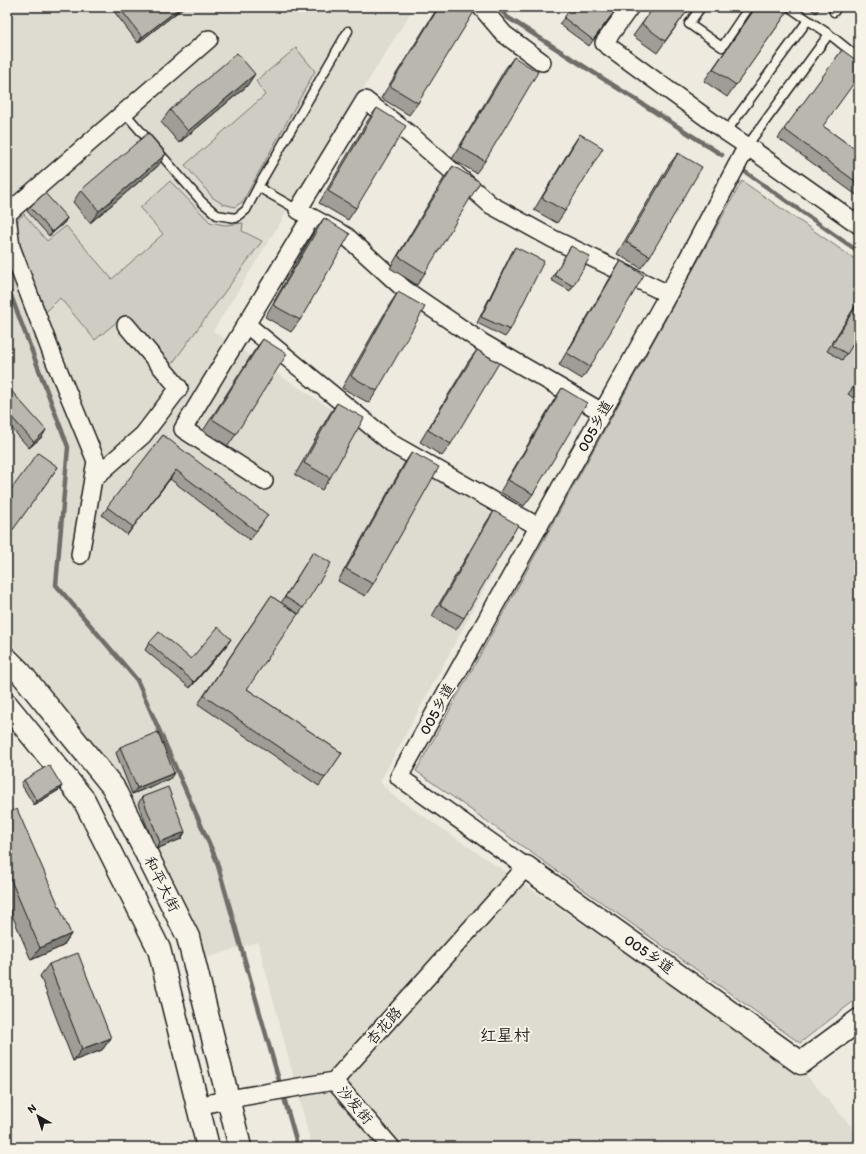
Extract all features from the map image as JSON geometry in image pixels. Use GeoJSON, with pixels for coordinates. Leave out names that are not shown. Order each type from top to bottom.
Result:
{"type":"FeatureCollection","features":[{"type":"Feature","properties":{"kind":"main road","name":"和平大街"},"geometry":{"type":"LineString","coordinates":[[7,659],[20,672],[113,787],[188,937],[240,1147]]}},
{"type":"Feature","properties":{"kind":"main road"},"geometry":{"type":"LineString","coordinates":[[7,705],[84,800],[159,949],[208,1147]]}},
{"type":"Feature","properties":{"kind":"main road","name":"005乡道"},"geometry":{"type":"LineString","coordinates":[[526,867],[801,1063],[859,1020]]}},
{"type":"Feature","properties":{"kind":"street"},"geometry":{"type":"LineString","coordinates":[[481,7],[504,34],[542,62]]}},
{"type":"Feature","properties":{"kind":"street"},"geometry":{"type":"LineString","coordinates":[[630,7],[604,43],[726,132],[859,225]]}},
{"type":"Feature","properties":{"kind":"street"},"geometry":{"type":"LineString","coordinates":[[80,555],[96,461],[53,357],[11,247],[7,215],[209,39]]}},
{"type":"Feature","properties":{"kind":"street"},"geometry":{"type":"LineString","coordinates":[[264,481],[183,428],[246,324],[364,100],[413,137],[491,205],[553,239],[668,294]]}},
{"type":"Feature","properties":{"kind":"street","name":"005乡道"},"geometry":{"type":"LineString","coordinates":[[526,867],[399,777],[668,294],[748,146]]}},
{"type":"Feature","properties":{"kind":"street"},"geometry":{"type":"LineString","coordinates":[[305,213],[346,236],[404,289],[483,343],[602,412]]}},
{"type":"Feature","properties":{"kind":"street"},"geometry":{"type":"LineString","coordinates":[[246,324],[394,445],[539,527]]}},
{"type":"Feature","properties":{"kind":"street"},"geometry":{"type":"LineString","coordinates":[[93,479],[143,435],[179,388],[126,325]]}},
{"type":"Feature","properties":{"kind":"street","name":"杏花路"},"geometry":{"type":"LineString","coordinates":[[334,1081],[526,867]]}},
{"type":"Feature","properties":{"kind":"street"},"geometry":{"type":"LineString","coordinates":[[198,1106],[229,1099],[334,1081]]}},
{"type":"Feature","properties":{"kind":"street","name":"沙发街"},"geometry":{"type":"LineString","coordinates":[[334,1081],[391,1147]]}},
{"type":"Feature","properties":{"kind":"lane"},"geometry":{"type":"LineString","coordinates":[[701,7],[689,24],[722,47],[749,7]]}},
{"type":"Feature","properties":{"kind":"lane"},"geometry":{"type":"LineString","coordinates":[[789,7],[859,58]]}},
{"type":"Feature","properties":{"kind":"lane"},"geometry":{"type":"LineString","coordinates":[[726,132],[808,20]]}},
{"type":"Feature","properties":{"kind":"lane"},"geometry":{"type":"LineString","coordinates":[[124,112],[202,202],[217,215],[236,218],[246,210],[348,32]]}},
{"type":"Feature","properties":{"kind":"lane"},"geometry":{"type":"LineString","coordinates":[[748,146],[828,34]]}},
{"type":"Feature","properties":{"kind":"lane"},"geometry":{"type":"LineString","coordinates":[[258,188],[305,213]]}},
{"type":"Feature","properties":{"kind":"shaded area"},"geometry":{"type":"Polygon","coordinates":[[[7,7],[414,7],[213,331],[516,530],[380,782],[395,797],[806,1075],[859,1135],[859,1147],[312,1147],[258,942],[205,958],[87,735],[7,637],[7,7]]]}},
{"type":"Feature","properties":{"kind":"shaded area"},"geometry":{"type":"Polygon","coordinates":[[[296,48],[315,71],[243,201],[235,207],[223,204],[213,198],[185,165],[265,95],[256,81],[296,48]]]}},
{"type":"Feature","properties":{"kind":"shaded area"},"geometry":{"type":"Polygon","coordinates":[[[170,181],[210,222],[225,225],[243,223],[242,231],[262,241],[169,368],[125,315],[95,340],[60,298],[44,314],[17,244],[18,219],[24,214],[47,241],[66,226],[112,279],[163,234],[140,208],[170,181]]]}},
{"type":"Feature","properties":{"kind":"shaded area"},"geometry":{"type":"Polygon","coordinates":[[[742,181],[859,262],[859,997],[800,1043],[416,771],[742,181]]]}},
{"type":"Feature","properties":{"kind":"building"},"geometry":{"type":"Polygon","coordinates":[[[119,7],[181,7],[142,37],[119,7]]]}},
{"type":"Feature","properties":{"kind":"building"},"geometry":{"type":"Polygon","coordinates":[[[439,7],[467,7],[474,12],[418,103],[390,86],[439,7]]]}},
{"type":"Feature","properties":{"kind":"building"},"geometry":{"type":"Polygon","coordinates":[[[576,7],[607,7],[614,12],[593,40],[564,18],[570,9],[573,11],[576,7]]]}},
{"type":"Feature","properties":{"kind":"building"},"geometry":{"type":"Polygon","coordinates":[[[654,7],[690,7],[665,41],[642,24],[654,7]]]}},
{"type":"Feature","properties":{"kind":"building"},"geometry":{"type":"Polygon","coordinates":[[[756,7],[791,7],[736,85],[713,69],[756,7]]]}},
{"type":"Feature","properties":{"kind":"building"},"geometry":{"type":"Polygon","coordinates":[[[842,50],[859,62],[859,76],[823,126],[859,152],[859,184],[784,129],[842,50]]]}},
{"type":"Feature","properties":{"kind":"building"},"geometry":{"type":"Polygon","coordinates":[[[237,53],[255,74],[188,131],[170,110],[237,53]]]}},
{"type":"Feature","properties":{"kind":"building"},"geometry":{"type":"Polygon","coordinates":[[[514,57],[538,72],[485,161],[460,147],[514,57]]]}},
{"type":"Feature","properties":{"kind":"building"},"geometry":{"type":"Polygon","coordinates":[[[377,108],[406,126],[356,208],[328,191],[377,108]]]}},
{"type":"Feature","properties":{"kind":"building"},"geometry":{"type":"Polygon","coordinates":[[[148,133],[166,154],[99,211],[81,190],[148,133]]]}},
{"type":"Feature","properties":{"kind":"building"},"geometry":{"type":"Polygon","coordinates":[[[580,134],[603,148],[565,211],[542,198],[580,134]]]}},
{"type":"Feature","properties":{"kind":"building"},"geometry":{"type":"Polygon","coordinates":[[[678,153],[702,167],[650,256],[626,242],[678,153]]]}},
{"type":"Feature","properties":{"kind":"building"},"geometry":{"type":"Polygon","coordinates":[[[453,166],[480,182],[425,273],[398,256],[453,166]]]}},
{"type":"Feature","properties":{"kind":"building"},"geometry":{"type":"Polygon","coordinates":[[[45,193],[67,218],[52,232],[30,207],[45,193]]]}},
{"type":"Feature","properties":{"kind":"building"},"geometry":{"type":"Polygon","coordinates":[[[324,218],[350,234],[300,320],[273,305],[324,218]]]}},
{"type":"Feature","properties":{"kind":"building"},"geometry":{"type":"Polygon","coordinates":[[[571,246],[590,257],[573,286],[554,275],[571,246]]]}},
{"type":"Feature","properties":{"kind":"building"},"geometry":{"type":"Polygon","coordinates":[[[515,247],[544,261],[510,330],[481,317],[515,247]]]}},
{"type":"Feature","properties":{"kind":"building"},"geometry":{"type":"Polygon","coordinates":[[[621,261],[644,275],[590,367],[567,353],[621,261]]]}},
{"type":"Feature","properties":{"kind":"building"},"geometry":{"type":"Polygon","coordinates":[[[398,292],[425,307],[377,391],[351,376],[398,292]]]}},
{"type":"Feature","properties":{"kind":"building"},"geometry":{"type":"Polygon","coordinates":[[[859,301],[859,334],[847,354],[832,345],[859,301]]]}},
{"type":"Feature","properties":{"kind":"building"},"geometry":{"type":"Polygon","coordinates":[[[263,339],[287,354],[236,434],[212,419],[263,339]]]}},
{"type":"Feature","properties":{"kind":"building"},"geometry":{"type":"Polygon","coordinates":[[[477,350],[499,363],[451,444],[428,430],[477,350]]]}},
{"type":"Feature","properties":{"kind":"building"},"geometry":{"type":"Polygon","coordinates":[[[859,380],[859,392],[853,387],[859,380]]]}},
{"type":"Feature","properties":{"kind":"building"},"geometry":{"type":"Polygon","coordinates":[[[7,386],[46,430],[34,442],[7,412],[7,386]]]}},
{"type":"Feature","properties":{"kind":"building"},"geometry":{"type":"Polygon","coordinates":[[[562,388],[587,403],[533,494],[508,480],[562,388]]]}},
{"type":"Feature","properties":{"kind":"building"},"geometry":{"type":"Polygon","coordinates":[[[337,403],[364,418],[330,478],[304,463],[337,403]]]}},
{"type":"Feature","properties":{"kind":"building"},"geometry":{"type":"Polygon","coordinates":[[[163,435],[268,515],[256,531],[176,470],[133,527],[107,507],[163,435]]]}},
{"type":"Feature","properties":{"kind":"building"},"geometry":{"type":"Polygon","coordinates":[[[412,452],[439,467],[373,584],[346,569],[412,452]]]}},
{"type":"Feature","properties":{"kind":"building"},"geometry":{"type":"Polygon","coordinates":[[[38,453],[58,467],[12,531],[7,528],[7,495],[38,453]]]}},
{"type":"Feature","properties":{"kind":"building"},"geometry":{"type":"Polygon","coordinates":[[[494,511],[518,525],[464,618],[440,605],[494,511]]]}},
{"type":"Feature","properties":{"kind":"building"},"geometry":{"type":"Polygon","coordinates":[[[313,552],[331,563],[303,608],[285,597],[313,552]]]}},
{"type":"Feature","properties":{"kind":"building"},"geometry":{"type":"Polygon","coordinates":[[[271,596],[298,614],[247,689],[342,753],[325,778],[204,696],[271,596]]]}},
{"type":"Feature","properties":{"kind":"building"},"geometry":{"type":"Polygon","coordinates":[[[218,627],[231,639],[194,682],[149,643],[159,632],[191,659],[218,627]]]}},
{"type":"Feature","properties":{"kind":"building"},"geometry":{"type":"Polygon","coordinates":[[[158,732],[174,773],[137,788],[120,747],[158,732]]]}},
{"type":"Feature","properties":{"kind":"building"},"geometry":{"type":"Polygon","coordinates":[[[49,765],[62,786],[37,801],[24,780],[49,765]]]}},
{"type":"Feature","properties":{"kind":"building"},"geometry":{"type":"Polygon","coordinates":[[[168,787],[185,832],[160,842],[142,797],[168,787]]]}},
{"type":"Feature","properties":{"kind":"building"},"geometry":{"type":"Polygon","coordinates":[[[17,809],[71,934],[40,948],[7,871],[7,813],[17,809]]]}},
{"type":"Feature","properties":{"kind":"building"},"geometry":{"type":"Polygon","coordinates":[[[78,953],[111,1038],[82,1049],[49,964],[78,953]]]}},
{"type":"Feature","properties":{"kind":"waterway"},"geometry":{"type":"LineString","coordinates":[[499,7],[507,17],[722,155]]}},
{"type":"Feature","properties":{"kind":"waterway"},"geometry":{"type":"LineString","coordinates":[[741,169],[859,252]]}},
{"type":"Feature","properties":{"kind":"waterway"},"geometry":{"type":"LineString","coordinates":[[7,285],[68,447],[56,585],[137,680],[216,859],[298,1147]]}},
{"type":"Feature","properties":{"kind":"district","name":"红星村"},"geometry":{"type":"Point","coordinates":[505,1035]}}]}
